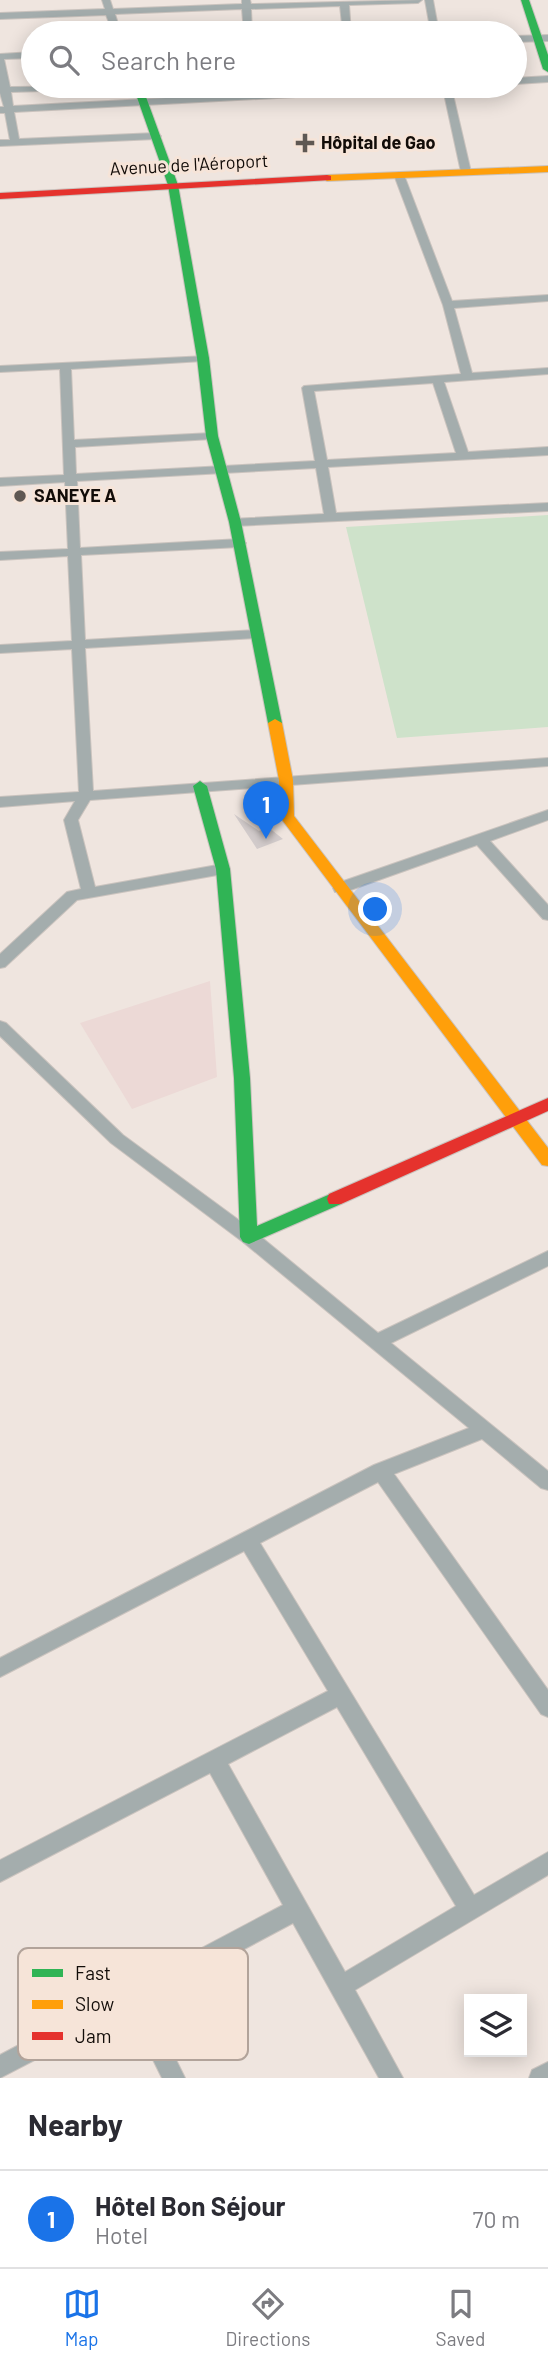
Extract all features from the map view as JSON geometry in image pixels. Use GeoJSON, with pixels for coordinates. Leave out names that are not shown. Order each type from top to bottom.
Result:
{"type":"FeatureCollection","features":[{"type":"Feature","properties":{"kind":"street"},"geometry":{"type":"LineString","coordinates":[[106,0],[113,21]]}},
{"type":"Feature","properties":{"kind":"street"},"geometry":{"type":"LineString","coordinates":[[0,16],[247,3],[418,0]]}},
{"type":"Feature","properties":{"kind":"street"},"geometry":{"type":"LineString","coordinates":[[429,0],[433,21]]}},
{"type":"Feature","properties":{"kind":"street"},"geometry":{"type":"LineString","coordinates":[[525,0],[542,38],[548,69]]}},
{"type":"Feature","properties":{"kind":"street"},"geometry":{"type":"LineString","coordinates":[[344,2],[346,21]]}},
{"type":"Feature","properties":{"kind":"street"},"geometry":{"type":"LineString","coordinates":[[247,3],[248,21]]}},
{"type":"Feature","properties":{"kind":"street"},"geometry":{"type":"LineString","coordinates":[[15,142],[5,109],[0,58],[21,56]]}},
{"type":"Feature","properties":{"kind":"street"},"geometry":{"type":"LineString","coordinates":[[527,80],[548,79]]}},
{"type":"Feature","properties":{"kind":"street"},"geometry":{"type":"LineString","coordinates":[[3,90],[21,89]]}},
{"type":"Feature","properties":{"kind":"street"},"geometry":{"type":"LineString","coordinates":[[5,109],[98,98]]}},
{"type":"Feature","properties":{"kind":"street"},"geometry":{"type":"LineString","coordinates":[[142,98],[173,184],[203,358],[212,436],[240,543],[286,780],[287,817],[548,1160]]}},
{"type":"Feature","properties":{"kind":"street"},"geometry":{"type":"LineString","coordinates":[[447,98],[466,172]]}},
{"type":"Feature","properties":{"kind":"street"},"geometry":{"type":"LineString","coordinates":[[0,143],[156,136]]}},
{"type":"Feature","properties":{"kind":"street","name":"Avenue de l'Aéroport"},"geometry":{"type":"LineString","coordinates":[[0,196],[173,184],[548,169]]}},
{"type":"Feature","properties":{"kind":"street"},"geometry":{"type":"LineString","coordinates":[[399,175],[448,305],[468,377]]}},
{"type":"Feature","properties":{"kind":"street"},"geometry":{"type":"LineString","coordinates":[[448,305],[548,298]]}},
{"type":"Feature","properties":{"kind":"street"},"geometry":{"type":"LineString","coordinates":[[0,369],[203,358]]}},
{"type":"Feature","properties":{"kind":"street"},"geometry":{"type":"LineString","coordinates":[[65,366],[86,795],[71,820],[89,893]]}},
{"type":"Feature","properties":{"kind":"street"},"geometry":{"type":"LineString","coordinates":[[331,517],[309,388],[548,371]]}},
{"type":"Feature","properties":{"kind":"street"},"geometry":{"type":"LineString","coordinates":[[437,379],[463,456]]}},
{"type":"Feature","properties":{"kind":"street"},"geometry":{"type":"LineString","coordinates":[[69,444],[212,436]]}},
{"type":"Feature","properties":{"kind":"street"},"geometry":{"type":"LineString","coordinates":[[0,482],[548,451]]}},
{"type":"Feature","properties":{"kind":"street"},"geometry":{"type":"LineString","coordinates":[[235,522],[548,507]]}},
{"type":"Feature","properties":{"kind":"street"},"geometry":{"type":"LineString","coordinates":[[0,556],[240,543]]}},
{"type":"Feature","properties":{"kind":"street"},"geometry":{"type":"LineString","coordinates":[[0,649],[257,634]]}},
{"type":"Feature","properties":{"kind":"street"},"geometry":{"type":"LineString","coordinates":[[0,802],[548,762]]}},
{"type":"Feature","properties":{"kind":"street"},"geometry":{"type":"LineString","coordinates":[[200,786],[223,869],[242,1078],[249,1237]]}},
{"type":"Feature","properties":{"kind":"street"},"geometry":{"type":"LineString","coordinates":[[340,888],[548,815]]}},
{"type":"Feature","properties":{"kind":"street"},"geometry":{"type":"LineString","coordinates":[[480,839],[548,915]]}},
{"type":"Feature","properties":{"kind":"street"},"geometry":{"type":"LineString","coordinates":[[0,963],[72,896],[223,869]]}},
{"type":"Feature","properties":{"kind":"street"},"geometry":{"type":"LineString","coordinates":[[0,1027],[117,1139],[249,1237],[548,1482]]}},
{"type":"Feature","properties":{"kind":"street"},"geometry":{"type":"LineString","coordinates":[[249,1237],[548,1104]]}},
{"type":"Feature","properties":{"kind":"street"},"geometry":{"type":"LineString","coordinates":[[377,1340],[548,1258]]}},
{"type":"Feature","properties":{"kind":"street"},"geometry":{"type":"LineString","coordinates":[[0,1668],[381,1471],[486,1429]]}},
{"type":"Feature","properties":{"kind":"street"},"geometry":{"type":"LineString","coordinates":[[381,1471],[548,1707]]}},
{"type":"Feature","properties":{"kind":"street"},"geometry":{"type":"LineString","coordinates":[[248,1540],[470,1909]]}},
{"type":"Feature","properties":{"kind":"street"},"geometry":{"type":"LineString","coordinates":[[0,1871],[341,1695]]}},
{"type":"Feature","properties":{"kind":"street"},"geometry":{"type":"LineString","coordinates":[[214,1760],[392,2078]]}},
{"type":"Feature","properties":{"kind":"street"},"geometry":{"type":"LineString","coordinates":[[340,1987],[548,1863]]}},
{"type":"Feature","properties":{"kind":"street"},"geometry":{"type":"LineString","coordinates":[[224,1948],[298,1909]]}},
{"type":"Feature","properties":{"kind":"street"},"geometry":{"type":"LineString","coordinates":[[0,2067],[18,2057]]}},
{"type":"Feature","properties":{"kind":"street"},"geometry":{"type":"LineString","coordinates":[[165,2060],[174,2078]]}},
{"type":"Feature","properties":{"kind":"street"},"geometry":{"type":"LineString","coordinates":[[540,2078],[548,2073]]}},
{"type":"Feature","properties":{"kind":"shaded area"},"geometry":{"type":"Polygon","coordinates":[[[210,981],[217,1077],[132,1109],[80,1023],[210,981]]]}},
{"type":"Feature","properties":{"kind":"green space"},"geometry":{"type":"Polygon","coordinates":[[[548,515],[548,727],[397,738],[346,527],[548,515]]]}},
{"type":"Feature","properties":{"kind":"building"},"geometry":{"type":"Polygon","coordinates":[[[234,814],[259,831],[268,827],[283,839],[257,849],[234,814]]]}},
{"type":"Feature","properties":{"kind":"traffic: fast"},"geometry":{"type":"LineString","coordinates":[[525,0],[548,69]]}},
{"type":"Feature","properties":{"kind":"traffic: fast"},"geometry":{"type":"LineString","coordinates":[[141,98],[173,185],[203,358],[212,436],[235,522],[275,723]]}},
{"type":"Feature","properties":{"kind":"traffic: fast"},"geometry":{"type":"LineString","coordinates":[[200,786],[223,869],[242,1078],[249,1237],[335,1199]]}},
{"type":"Feature","properties":{"kind":"traffic: slow"},"geometry":{"type":"LineString","coordinates":[[327,178],[548,169]]}},
{"type":"Feature","properties":{"kind":"traffic: slow"},"geometry":{"type":"LineString","coordinates":[[275,723],[286,780],[287,817],[548,1160]]}},
{"type":"Feature","properties":{"kind":"traffic: jam"},"geometry":{"type":"LineString","coordinates":[[0,196],[327,178]]}},
{"type":"Feature","properties":{"kind":"traffic: jam"},"geometry":{"type":"LineString","coordinates":[[335,1199],[548,1104]]}},
{"type":"Feature","properties":{"kind":"place","name":"Hôpital de Gao"},"geometry":{"type":"Point","coordinates":[305,143]}},
{"type":"Feature","properties":{"kind":"place","name":"SANEYE A"},"geometry":{"type":"Point","coordinates":[20,496]}},
{"type":"Feature","properties":{"kind":"place","name":"Hôtel Bon Séjour"},"geometry":{"type":"Point","coordinates":[266,839]}}]}
